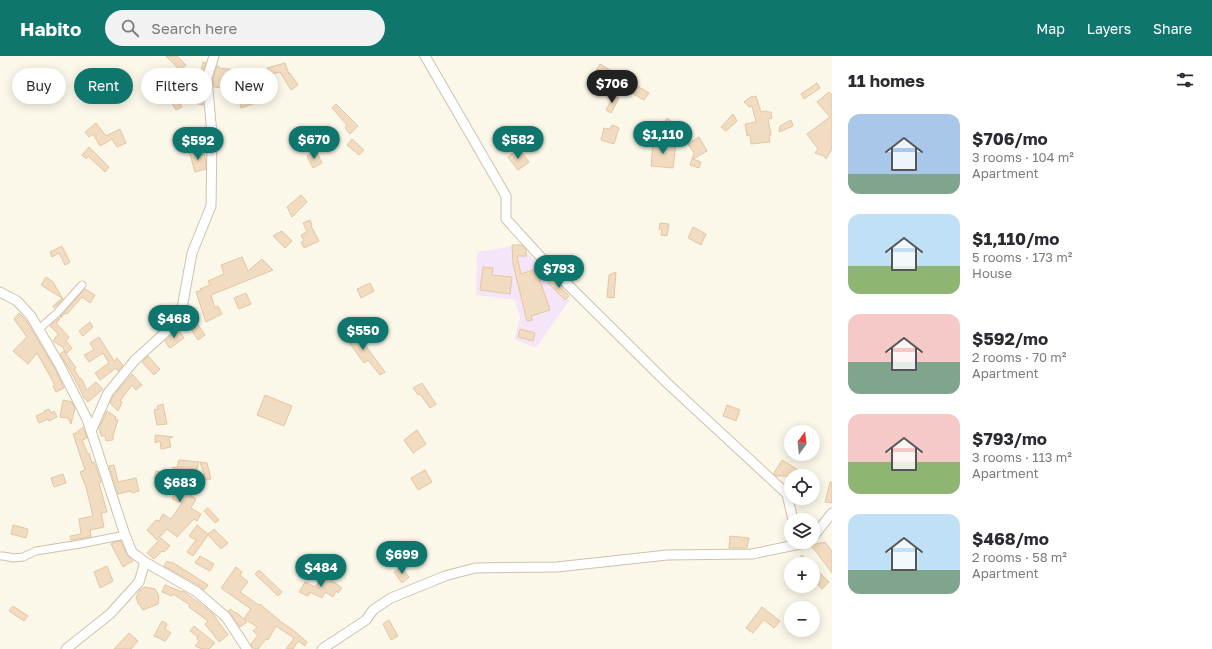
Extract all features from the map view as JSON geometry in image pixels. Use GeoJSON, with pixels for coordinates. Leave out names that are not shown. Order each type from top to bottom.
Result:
{"type":"FeatureCollection","features":[{"type":"Feature","properties":{"kind":"street"},"geometry":{"type":"LineString","coordinates":[[91,431],[108,393],[135,360],[180,319],[192,253],[211,206],[212,135],[207,78],[214,56]]}},
{"type":"Feature","properties":{"kind":"street"},"geometry":{"type":"LineString","coordinates":[[426,56],[506,196],[506,219],[556,274],[667,383],[787,494],[792,513]]}},
{"type":"Feature","properties":{"kind":"street"},"geometry":{"type":"LineString","coordinates":[[39,329],[57,313],[82,285]]}},
{"type":"Feature","properties":{"kind":"street"},"geometry":{"type":"LineString","coordinates":[[0,292],[17,301],[31,316],[59,364],[87,419],[132,552],[145,562],[197,592],[226,618],[247,649]]}},
{"type":"Feature","properties":{"kind":"street"},"geometry":{"type":"LineString","coordinates":[[820,528],[832,513]]}},
{"type":"Feature","properties":{"kind":"street"},"geometry":{"type":"LineString","coordinates":[[0,556],[14,558],[23,557],[36,551],[125,535]]}},
{"type":"Feature","properties":{"kind":"street"},"geometry":{"type":"LineString","coordinates":[[322,649],[366,620],[374,610],[391,598],[445,576],[475,568],[557,567],[668,555],[752,554],[784,547]]}},
{"type":"Feature","properties":{"kind":"street"},"geometry":{"type":"LineString","coordinates":[[66,649],[110,614],[139,582],[145,562]]}},
{"type":"Feature","properties":{"kind":"shaded area"},"geometry":{"type":"Polygon","coordinates":[[[521,245],[569,301],[536,348],[514,339],[520,318],[515,300],[476,295],[477,252],[521,245]]]}},
{"type":"Feature","properties":{"kind":"building"},"geometry":{"type":"Polygon","coordinates":[[[166,56],[177,56],[186,65],[182,68],[178,68],[166,56]]]}},
{"type":"Feature","properties":{"kind":"building"},"geometry":{"type":"Polygon","coordinates":[[[203,62],[206,63],[204,68],[202,68],[203,62]]]}},
{"type":"Feature","properties":{"kind":"building"},"geometry":{"type":"Polygon","coordinates":[[[285,63],[289,74],[290,73],[298,85],[291,90],[280,72],[278,73],[278,68],[267,68],[285,63]]]}},
{"type":"Feature","properties":{"kind":"building"},"geometry":{"type":"Polygon","coordinates":[[[600,64],[649,93],[644,100],[618,85],[616,89],[610,85],[612,81],[596,71],[600,64]]]}},
{"type":"Feature","properties":{"kind":"building"},"geometry":{"type":"Polygon","coordinates":[[[217,66],[219,66],[220,88],[214,87],[213,79],[217,66]]]}},
{"type":"Feature","properties":{"kind":"building"},"geometry":{"type":"Polygon","coordinates":[[[817,83],[820,88],[804,99],[801,94],[817,83]]]}},
{"type":"Feature","properties":{"kind":"building"},"geometry":{"type":"Polygon","coordinates":[[[829,92],[832,95],[832,149],[826,159],[824,156],[815,153],[818,149],[807,134],[830,117],[817,102],[829,92]]]}},
{"type":"Feature","properties":{"kind":"building"},"geometry":{"type":"Polygon","coordinates":[[[614,96],[619,98],[611,113],[606,110],[614,96]]]}},
{"type":"Feature","properties":{"kind":"building"},"geometry":{"type":"Polygon","coordinates":[[[752,96],[756,96],[761,112],[771,112],[772,118],[768,119],[771,135],[769,136],[770,142],[751,144],[750,135],[747,136],[745,124],[756,122],[752,106],[749,107],[744,102],[752,96]]]}},
{"type":"Feature","properties":{"kind":"building"},"geometry":{"type":"Polygon","coordinates":[[[172,104],[181,104],[180,105],[182,107],[176,110],[172,104]]]}},
{"type":"Feature","properties":{"kind":"building"},"geometry":{"type":"Polygon","coordinates":[[[240,104],[252,104],[241,108],[240,104]]]}},
{"type":"Feature","properties":{"kind":"building"},"geometry":{"type":"Polygon","coordinates":[[[336,104],[358,126],[350,134],[345,128],[347,125],[332,108],[336,104]]]}},
{"type":"Feature","properties":{"kind":"building"},"geometry":{"type":"Polygon","coordinates":[[[733,114],[737,121],[726,131],[721,127],[733,114]]]}},
{"type":"Feature","properties":{"kind":"building"},"geometry":{"type":"Polygon","coordinates":[[[667,118],[678,127],[675,131],[664,123],[667,118]]]}},
{"type":"Feature","properties":{"kind":"building"},"geometry":{"type":"Polygon","coordinates":[[[791,120],[793,126],[779,132],[780,126],[791,120]]]}},
{"type":"Feature","properties":{"kind":"building"},"geometry":{"type":"Polygon","coordinates":[[[96,123],[106,136],[120,129],[126,143],[117,147],[112,139],[100,146],[93,134],[89,137],[85,132],[96,123]]]}},
{"type":"Feature","properties":{"kind":"building"},"geometry":{"type":"Polygon","coordinates":[[[612,125],[619,128],[614,144],[601,140],[604,128],[610,129],[612,125]]]}},
{"type":"Feature","properties":{"kind":"building"},"geometry":{"type":"Polygon","coordinates":[[[699,137],[707,151],[693,159],[701,162],[699,168],[690,165],[694,153],[688,144],[699,137]]]}},
{"type":"Feature","properties":{"kind":"building"},"geometry":{"type":"Polygon","coordinates":[[[352,139],[364,150],[359,155],[347,145],[352,139]]]}},
{"type":"Feature","properties":{"kind":"building"},"geometry":{"type":"Polygon","coordinates":[[[653,142],[676,144],[673,168],[651,166],[653,142]]]}},
{"type":"Feature","properties":{"kind":"building"},"geometry":{"type":"Polygon","coordinates":[[[89,147],[109,167],[105,172],[88,156],[86,159],[82,155],[89,147]]]}},
{"type":"Feature","properties":{"kind":"building"},"geometry":{"type":"Polygon","coordinates":[[[196,149],[198,155],[204,154],[206,169],[195,172],[189,151],[196,149]]]}},
{"type":"Feature","properties":{"kind":"building"},"geometry":{"type":"Polygon","coordinates":[[[519,149],[529,162],[518,170],[508,157],[519,149]]]}},
{"type":"Feature","properties":{"kind":"building"},"geometry":{"type":"Polygon","coordinates":[[[316,151],[322,163],[313,168],[307,156],[316,151]]]}},
{"type":"Feature","properties":{"kind":"building"},"geometry":{"type":"Polygon","coordinates":[[[301,195],[307,202],[292,217],[287,207],[301,195]]]}},
{"type":"Feature","properties":{"kind":"building"},"geometry":{"type":"Polygon","coordinates":[[[310,220],[311,226],[319,241],[304,248],[301,242],[304,241],[301,235],[307,232],[303,223],[310,220]]]}},
{"type":"Feature","properties":{"kind":"building"},"geometry":{"type":"Polygon","coordinates":[[[660,223],[669,224],[667,236],[661,235],[662,230],[659,229],[660,223]]]}},
{"type":"Feature","properties":{"kind":"building"},"geometry":{"type":"Polygon","coordinates":[[[693,227],[706,234],[701,245],[688,238],[693,227]]]}},
{"type":"Feature","properties":{"kind":"building"},"geometry":{"type":"Polygon","coordinates":[[[282,231],[292,241],[285,248],[273,236],[282,231]]]}},
{"type":"Feature","properties":{"kind":"building"},"geometry":{"type":"Polygon","coordinates":[[[512,245],[522,245],[526,249],[526,256],[517,256],[521,274],[536,269],[550,310],[531,316],[532,320],[527,321],[513,264],[512,245]]]}},
{"type":"Feature","properties":{"kind":"building"},"geometry":{"type":"Polygon","coordinates":[[[62,246],[70,262],[65,265],[59,253],[52,257],[50,252],[62,246]]]}},
{"type":"Feature","properties":{"kind":"building"},"geometry":{"type":"Polygon","coordinates":[[[242,257],[248,271],[262,259],[273,270],[211,295],[215,308],[218,306],[222,314],[206,322],[196,292],[210,285],[208,281],[224,274],[221,265],[242,257]]]}},
{"type":"Feature","properties":{"kind":"building"},"geometry":{"type":"Polygon","coordinates":[[[483,267],[493,268],[492,275],[512,277],[510,294],[480,290],[483,267]]]}},
{"type":"Feature","properties":{"kind":"building"},"geometry":{"type":"Polygon","coordinates":[[[616,272],[614,298],[607,297],[609,275],[616,272]]]}},
{"type":"Feature","properties":{"kind":"building"},"geometry":{"type":"Polygon","coordinates":[[[46,277],[53,282],[63,299],[54,308],[53,306],[62,298],[41,285],[46,277]]]}},
{"type":"Feature","properties":{"kind":"building"},"geometry":{"type":"Polygon","coordinates":[[[553,279],[569,296],[565,300],[548,283],[553,279]]]}},
{"type":"Feature","properties":{"kind":"building"},"geometry":{"type":"Polygon","coordinates":[[[370,283],[374,291],[361,298],[357,289],[370,283]]]}},
{"type":"Feature","properties":{"kind":"building"},"geometry":{"type":"Polygon","coordinates":[[[85,289],[95,295],[90,303],[82,297],[67,314],[65,313],[61,318],[60,317],[85,289]]]}},
{"type":"Feature","properties":{"kind":"building"},"geometry":{"type":"Polygon","coordinates":[[[246,293],[251,304],[239,309],[234,298],[246,293]]]}},
{"type":"Feature","properties":{"kind":"building"},"geometry":{"type":"Polygon","coordinates":[[[19,313],[26,320],[54,367],[64,388],[56,392],[53,386],[55,385],[37,353],[28,364],[13,351],[27,337],[14,319],[19,313]]]}},
{"type":"Feature","properties":{"kind":"building"},"geometry":{"type":"Polygon","coordinates":[[[59,318],[60,319],[56,323],[69,337],[66,341],[72,348],[67,353],[63,349],[64,348],[53,341],[58,334],[50,326],[59,318]]]}},
{"type":"Feature","properties":{"kind":"building"},"geometry":{"type":"Polygon","coordinates":[[[194,319],[205,335],[198,340],[187,323],[194,319]]]}},
{"type":"Feature","properties":{"kind":"building"},"geometry":{"type":"Polygon","coordinates":[[[90,322],[93,327],[83,336],[79,331],[90,322]]]}},
{"type":"Feature","properties":{"kind":"building"},"geometry":{"type":"Polygon","coordinates":[[[178,329],[184,338],[170,348],[165,341],[178,329]]]}},
{"type":"Feature","properties":{"kind":"building"},"geometry":{"type":"Polygon","coordinates":[[[520,329],[535,333],[533,341],[518,337],[520,329]]]}},
{"type":"Feature","properties":{"kind":"building"},"geometry":{"type":"Polygon","coordinates":[[[354,330],[385,372],[380,375],[368,360],[364,363],[345,337],[354,330]]]}},
{"type":"Feature","properties":{"kind":"building"},"geometry":{"type":"Polygon","coordinates":[[[99,337],[114,361],[117,358],[123,365],[118,371],[116,368],[100,380],[95,373],[109,363],[103,353],[89,362],[84,355],[94,350],[90,343],[99,337]]]}},
{"type":"Feature","properties":{"kind":"building"},"geometry":{"type":"Polygon","coordinates":[[[64,351],[76,368],[74,369],[80,379],[81,378],[87,390],[96,382],[103,389],[88,402],[83,397],[71,372],[60,354],[64,351]]]}},
{"type":"Feature","properties":{"kind":"building"},"geometry":{"type":"Polygon","coordinates":[[[148,356],[160,369],[154,375],[142,362],[148,356]]]}},
{"type":"Feature","properties":{"kind":"building"},"geometry":{"type":"Polygon","coordinates":[[[132,374],[142,385],[136,390],[132,385],[120,401],[122,402],[118,411],[110,403],[113,396],[132,374]]]}},
{"type":"Feature","properties":{"kind":"building"},"geometry":{"type":"Polygon","coordinates":[[[422,383],[436,404],[430,408],[420,394],[418,395],[413,388],[422,383]]]}},
{"type":"Feature","properties":{"kind":"building"},"geometry":{"type":"Polygon","coordinates":[[[265,395],[292,406],[284,426],[257,415],[265,395]]]}},
{"type":"Feature","properties":{"kind":"building"},"geometry":{"type":"Polygon","coordinates":[[[63,400],[72,402],[75,408],[71,424],[68,418],[60,417],[63,400]]]}},
{"type":"Feature","properties":{"kind":"building"},"geometry":{"type":"Polygon","coordinates":[[[163,404],[167,424],[157,425],[154,410],[158,409],[157,406],[163,404]]]}},
{"type":"Feature","properties":{"kind":"building"},"geometry":{"type":"Polygon","coordinates":[[[727,405],[740,410],[736,421],[723,416],[727,405]]]}},
{"type":"Feature","properties":{"kind":"building"},"geometry":{"type":"Polygon","coordinates":[[[49,409],[51,413],[54,411],[57,417],[49,421],[48,419],[39,423],[36,416],[49,409]]]}},
{"type":"Feature","properties":{"kind":"building"},"geometry":{"type":"Polygon","coordinates":[[[107,411],[118,420],[113,440],[106,441],[105,436],[101,436],[99,428],[107,411]]]}},
{"type":"Feature","properties":{"kind":"building"},"geometry":{"type":"Polygon","coordinates":[[[83,427],[87,438],[82,440],[88,454],[89,453],[92,463],[94,462],[96,467],[101,482],[99,483],[107,512],[101,513],[104,527],[90,530],[91,537],[71,540],[70,536],[81,534],[79,519],[93,516],[86,487],[80,472],[85,470],[73,434],[83,427]]]}},
{"type":"Feature","properties":{"kind":"building"},"geometry":{"type":"Polygon","coordinates":[[[417,430],[426,444],[413,453],[404,440],[417,430]]]}},
{"type":"Feature","properties":{"kind":"building"},"geometry":{"type":"Polygon","coordinates":[[[155,435],[173,437],[169,438],[171,447],[161,449],[160,441],[155,443],[155,435]]]}},
{"type":"Feature","properties":{"kind":"building"},"geometry":{"type":"Polygon","coordinates":[[[179,460],[199,462],[193,483],[196,484],[191,496],[196,499],[191,508],[201,514],[197,521],[194,519],[177,537],[167,529],[157,540],[147,530],[156,520],[159,521],[163,514],[171,519],[182,503],[172,499],[177,489],[179,490],[186,476],[172,473],[173,467],[177,468],[179,460]]]}},
{"type":"Feature","properties":{"kind":"building"},"geometry":{"type":"Polygon","coordinates":[[[782,460],[797,469],[784,469],[784,476],[776,476],[774,473],[782,460]]]}},
{"type":"Feature","properties":{"kind":"building"},"geometry":{"type":"Polygon","coordinates":[[[200,462],[207,463],[211,479],[206,480],[200,462]]]}},
{"type":"Feature","properties":{"kind":"building"},"geometry":{"type":"Polygon","coordinates":[[[114,465],[118,482],[136,478],[139,491],[118,494],[109,466],[114,465]]]}},
{"type":"Feature","properties":{"kind":"building"},"geometry":{"type":"Polygon","coordinates":[[[425,470],[432,482],[418,490],[411,478],[425,470]]]}},
{"type":"Feature","properties":{"kind":"building"},"geometry":{"type":"Polygon","coordinates":[[[156,471],[170,475],[168,482],[154,479],[156,471]]]}},
{"type":"Feature","properties":{"kind":"building"},"geometry":{"type":"Polygon","coordinates":[[[63,474],[66,483],[54,487],[51,478],[63,474]]]}},
{"type":"Feature","properties":{"kind":"building"},"geometry":{"type":"Polygon","coordinates":[[[830,482],[832,482],[832,503],[825,502],[830,482]]]}},
{"type":"Feature","properties":{"kind":"building"},"geometry":{"type":"Polygon","coordinates":[[[208,508],[219,520],[215,523],[204,511],[208,508]]]}},
{"type":"Feature","properties":{"kind":"building"},"geometry":{"type":"Polygon","coordinates":[[[13,525],[28,529],[26,538],[11,534],[13,525]]]}},
{"type":"Feature","properties":{"kind":"building"},"geometry":{"type":"Polygon","coordinates":[[[197,525],[208,534],[214,529],[228,543],[221,549],[208,535],[193,556],[187,552],[196,540],[189,536],[197,525]]]}},
{"type":"Feature","properties":{"kind":"building"},"geometry":{"type":"Polygon","coordinates":[[[730,536],[749,538],[747,548],[729,548],[730,536]]]}},
{"type":"Feature","properties":{"kind":"building"},"geometry":{"type":"Polygon","coordinates":[[[161,538],[170,546],[154,559],[147,553],[161,538]]]}},
{"type":"Feature","properties":{"kind":"building"},"geometry":{"type":"Polygon","coordinates":[[[121,541],[127,555],[133,561],[123,567],[111,544],[121,541]]]}},
{"type":"Feature","properties":{"kind":"building"},"geometry":{"type":"Polygon","coordinates":[[[825,542],[832,551],[832,573],[814,549],[820,549],[820,543],[825,542]]]}},
{"type":"Feature","properties":{"kind":"building"},"geometry":{"type":"Polygon","coordinates":[[[200,556],[214,564],[210,571],[195,563],[200,556]]]}},
{"type":"Feature","properties":{"kind":"building"},"geometry":{"type":"Polygon","coordinates":[[[167,561],[172,562],[208,585],[204,590],[198,585],[164,566],[167,561]]]}},
{"type":"Feature","properties":{"kind":"building"},"geometry":{"type":"Polygon","coordinates":[[[107,566],[113,581],[100,588],[94,572],[107,566]]]}},
{"type":"Feature","properties":{"kind":"building"},"geometry":{"type":"Polygon","coordinates":[[[236,567],[242,572],[240,575],[248,582],[240,592],[259,605],[260,604],[293,630],[307,642],[305,646],[298,641],[293,649],[286,649],[294,638],[276,626],[268,640],[266,639],[258,649],[252,647],[251,644],[258,635],[253,631],[257,627],[244,618],[251,609],[221,588],[236,567]]]}},
{"type":"Feature","properties":{"kind":"building"},"geometry":{"type":"Polygon","coordinates":[[[401,567],[409,577],[402,583],[394,572],[401,567]]]}},
{"type":"Feature","properties":{"kind":"building"},"geometry":{"type":"Polygon","coordinates":[[[259,570],[282,592],[278,596],[255,574],[259,570]]]}},
{"type":"Feature","properties":{"kind":"building"},"geometry":{"type":"Polygon","coordinates":[[[820,573],[829,582],[822,589],[820,587],[820,573]]]}},
{"type":"Feature","properties":{"kind":"building"},"geometry":{"type":"Polygon","coordinates":[[[324,575],[342,588],[338,593],[336,591],[333,597],[325,592],[322,598],[310,592],[308,596],[299,592],[305,582],[315,587],[324,575]]]}},
{"type":"Feature","properties":{"kind":"building"},"geometry":{"type":"Polygon","coordinates":[[[165,585],[182,592],[183,591],[198,602],[213,614],[228,635],[219,642],[205,624],[208,621],[189,607],[190,605],[173,594],[172,596],[162,592],[165,585]]]}},
{"type":"Feature","properties":{"kind":"building"},"geometry":{"type":"Polygon","coordinates":[[[145,587],[155,589],[159,596],[158,604],[143,610],[136,597],[140,590],[145,587]]]}},
{"type":"Feature","properties":{"kind":"building"},"geometry":{"type":"Polygon","coordinates":[[[13,606],[28,616],[24,621],[9,611],[13,606]]]}},
{"type":"Feature","properties":{"kind":"building"},"geometry":{"type":"Polygon","coordinates":[[[762,607],[780,621],[774,628],[764,620],[753,633],[746,628],[762,607]]]}},
{"type":"Feature","properties":{"kind":"building"},"geometry":{"type":"Polygon","coordinates":[[[231,609],[247,622],[240,627],[228,611],[231,609]]]}},
{"type":"Feature","properties":{"kind":"building"},"geometry":{"type":"Polygon","coordinates":[[[389,620],[398,636],[391,640],[383,624],[389,620]]]}},
{"type":"Feature","properties":{"kind":"building"},"geometry":{"type":"Polygon","coordinates":[[[162,621],[167,624],[165,629],[171,633],[165,641],[154,636],[162,621]]]}},
{"type":"Feature","properties":{"kind":"building"},"geometry":{"type":"Polygon","coordinates":[[[194,626],[215,643],[209,649],[202,649],[195,646],[199,641],[197,639],[198,637],[190,631],[194,626]]]}},
{"type":"Feature","properties":{"kind":"building"},"geometry":{"type":"Polygon","coordinates":[[[129,633],[138,641],[131,649],[114,649],[129,633]]]}}]}
